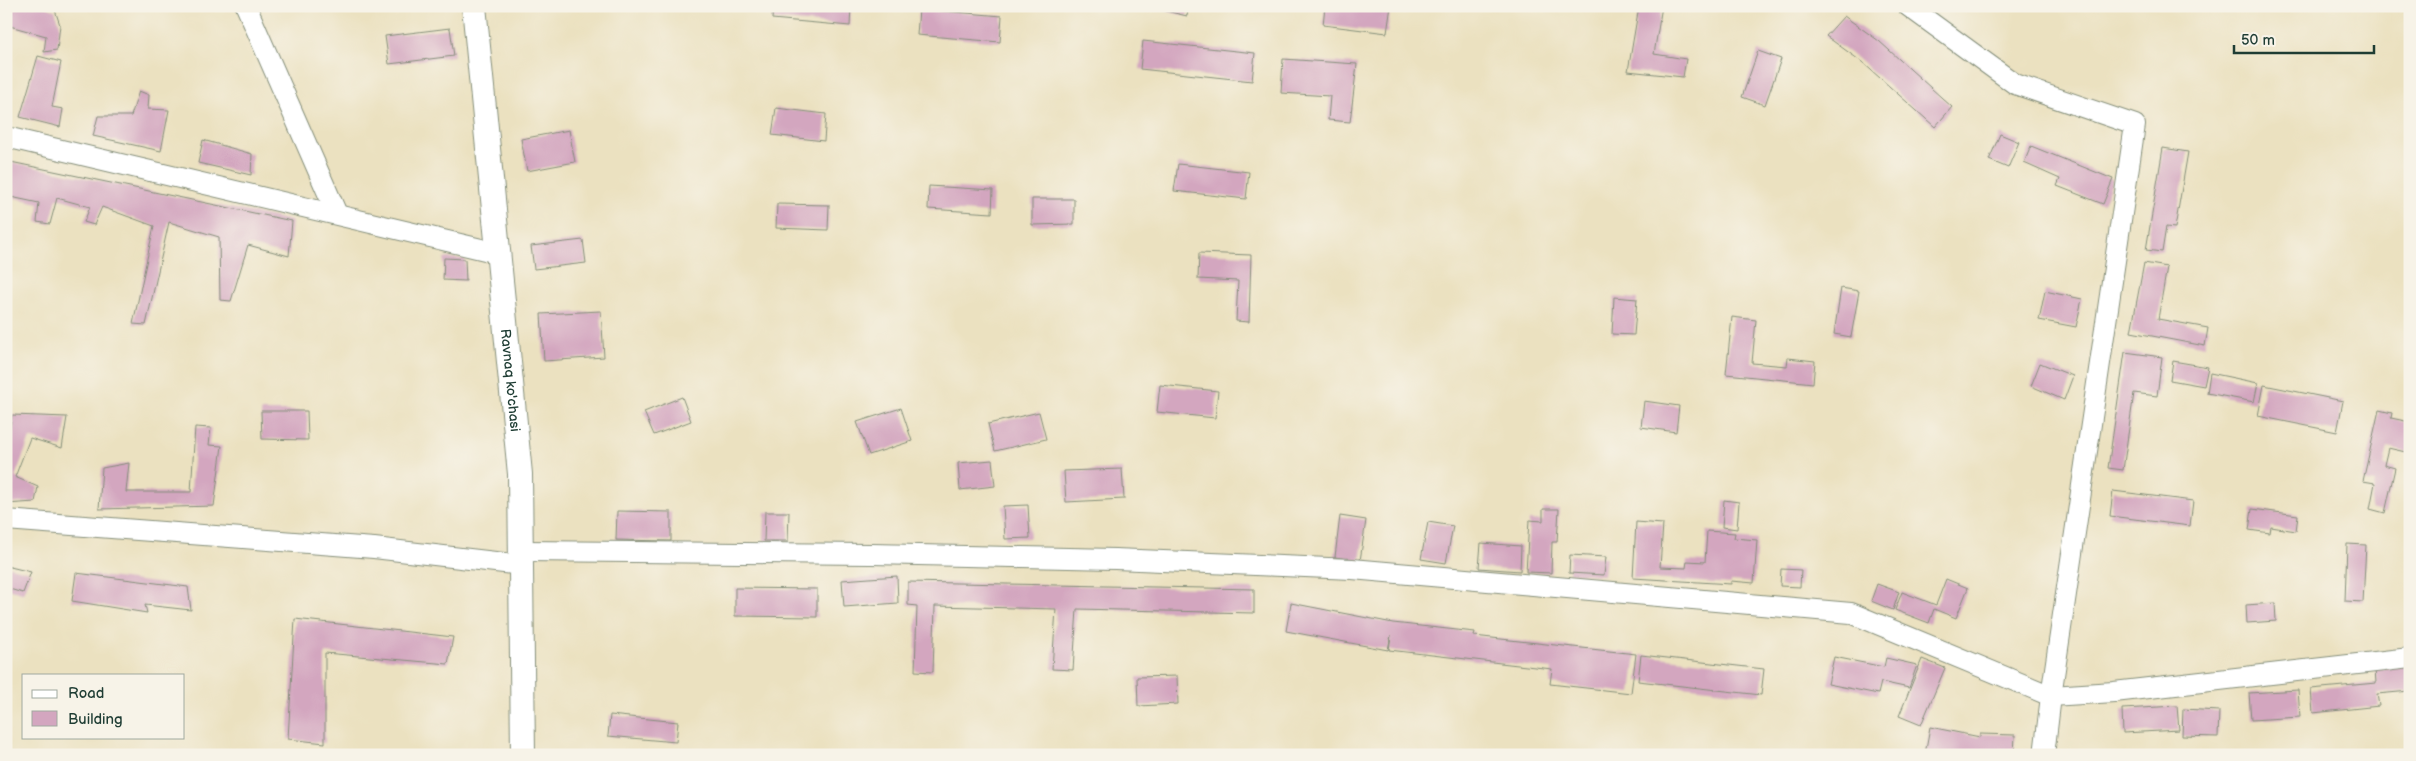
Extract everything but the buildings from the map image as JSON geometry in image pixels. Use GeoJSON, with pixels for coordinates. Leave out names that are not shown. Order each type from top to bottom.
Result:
{"type":"FeatureCollection","features":[{"type":"Feature","properties":{"kind":"street"},"geometry":{"type":"LineString","coordinates":[[246,6],[337,214]]}},
{"type":"Feature","properties":{"kind":"street","name":"Ravnaq ko'chasi"},"geometry":{"type":"LineString","coordinates":[[474,6],[520,474],[524,755]]}},
{"type":"Feature","properties":{"kind":"street"},"geometry":{"type":"LineString","coordinates":[[1908,6],[2015,84],[2135,125],[2051,696],[2044,755]]}},
{"type":"Feature","properties":{"kind":"street"},"geometry":{"type":"LineString","coordinates":[[6,137],[498,253]]}},
{"type":"Feature","properties":{"kind":"street"},"geometry":{"type":"LineString","coordinates":[[6,520],[522,558],[1095,559],[1342,569],[1851,612],[2051,696],[2114,692],[2410,658]]}}]}
